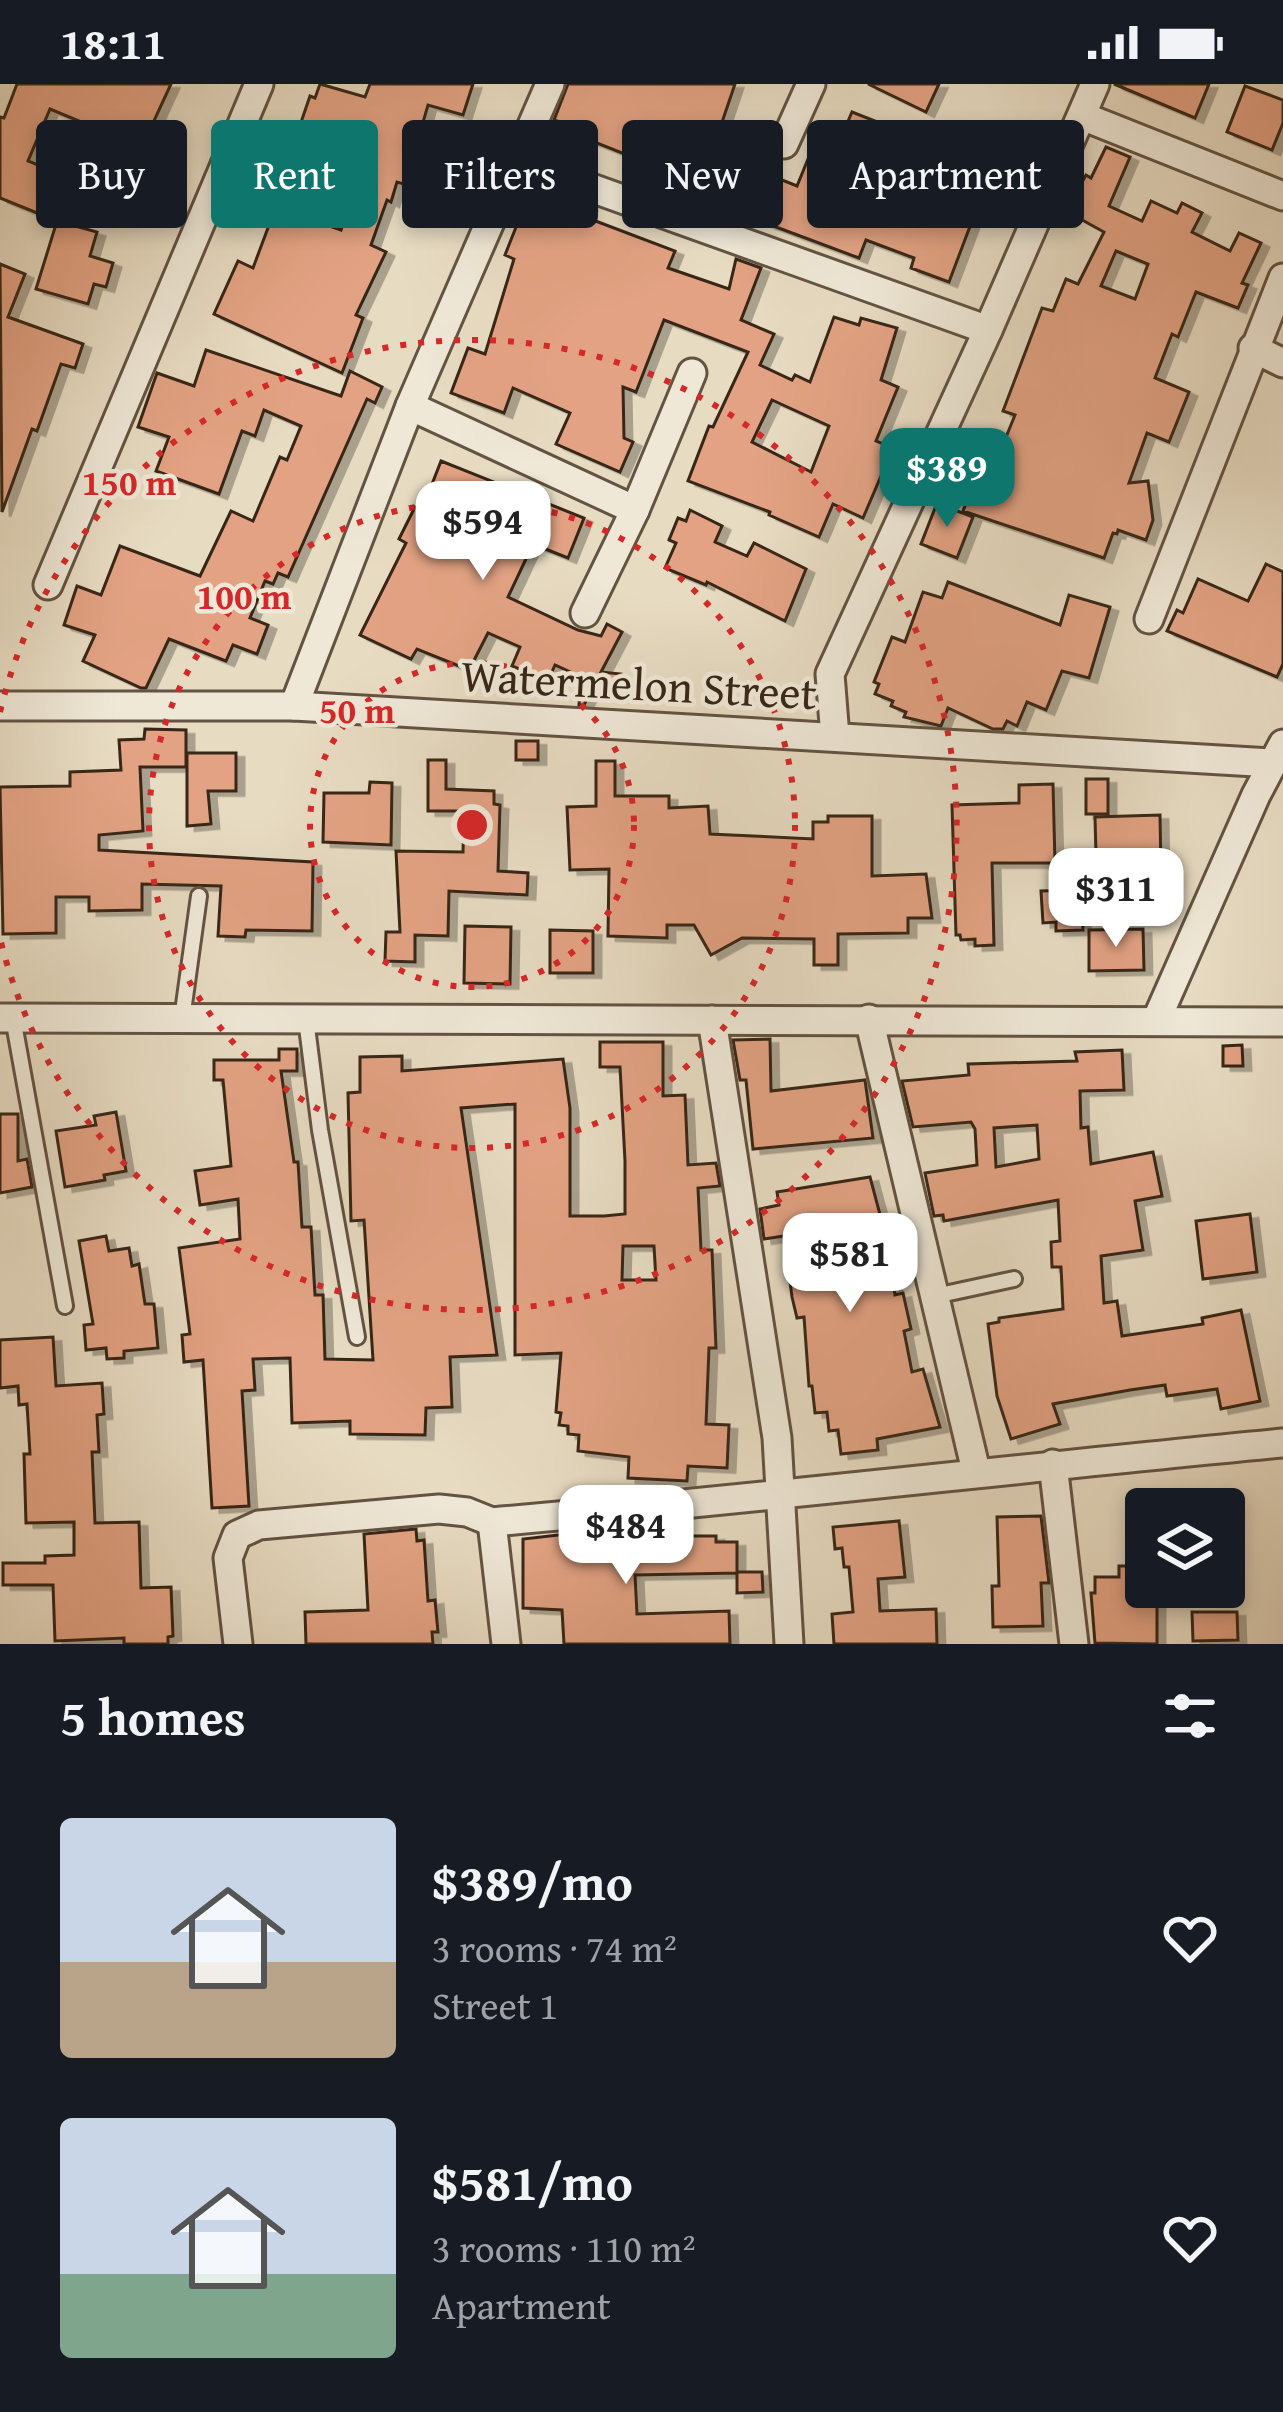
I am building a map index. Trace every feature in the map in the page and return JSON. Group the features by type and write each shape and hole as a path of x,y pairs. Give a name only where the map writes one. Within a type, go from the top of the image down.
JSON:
{"street":[{"path":"47,585 259,84"},
{"path":"534,120 550,84"},
{"path":"784,145 811,84"},
{"path":"835,737 830,674 1096,84"},
{"path":"1082,116 1283,196"},
{"path":"598,190 988,330"},
{"path":"294,706 410,406 487,228"},
{"path":"1149,619 1283,278"},
{"path":"1253,348 1283,363"},
{"path":"585,613 635,510 692,373"},
{"path":"410,406 635,510"},
{"name":"Watermelon Street","path":"0,706 294,706 835,737 1278,754"},
{"path":"1156,1021 1270,795 1278,754"},
{"path":"7,1018 1283,1022"},
{"path":"868,1019 976,1471"},
{"path":"712,1020 777,1438 788,1644"},
{"path":"238,1644 228,1558 237,1535 246,1529 439,1509 467,1512 493,1522 781,1497 976,1471 1283,1443"},
{"path":"1054,1464 1074,1644"},
{"path":"493,1522 506,1644"}],"lane":[{"path":"182,1019 199,896"},
{"path":"7,1018 65,1306"},
{"path":"306,1019 320,1130 357,1337"},
{"path":"934,1296 1014,1279"}],"building":[{"path":"17,84 171,84 154,120 77,120 50,109 45,120 36,120 36,142 28,161 36,164 36,213 0,198 0,117 4,118"},
{"path":"320,84 365,97 370,84 473,84 463,115 428,105 424,120 402,120 402,183 397,182 378,225 378,120 302,120 310,96 315,98"},
{"path":"568,84 735,84 723,120 622,120 622,153 598,143 598,120 554,120"},
{"path":"868,84 939,84 926,112"},
{"path":"1114,84 1209,84 1195,118"},
{"path":"1245,86 1283,100 1283,123 1272,150 1227,132"},
{"path":"852,112 872,120 849,120"},
{"path":"1106,147 1130,157 1109,206 1142,221 1151,201 1177,213 1182,203 1202,213 1192,232 1230,251 1239,233 1261,243 1242,283 1248,285 1238,308 1196,292 1178,337 1172,334 1155,378 1189,392 1169,442 1147,433 1129,483 1148,481 1153,520 1146,540 1118,530 1113,533 1104,558 963,511 990,442 1002,447 1015,415 1003,411 1042,308 1053,311 1066,279 1078,284 1104,232 1084,221 1086,175 1091,178","holes":["1116,251 1148,264 1135,299 1101,286"]},
{"path":"807,161 807,228 969,228 949,282 911,268 914,258 866,240 859,258 779,228 783,228 783,180 797,186"},
{"path":"598,222 675,251 668,268 729,289 736,259 761,268 741,320 774,334 760,365 792,380 795,375 810,382 834,317 859,325 861,318 897,328 881,380 898,387 876,441 893,448 863,518 833,504 819,537 770,512 688,481 709,426 713,427 748,352 664,320 636,392 623,387 624,438 633,442 620,472 556,444 570,413 513,388 504,413 451,393 468,348 485,354 514,259 505,255 516,228 598,228","holes":["772,400 829,426 811,472 752,442"]},
{"path":"55,228 97,232 90,256 113,263 106,287 94,284 88,304 36,289"},
{"path":"268,228 377,228 371,245 386,252 356,315 363,318 342,373 214,314 238,261 253,268"},
{"path":"0,264 25,274 8,317 83,344 75,368 61,364 2,512"},
{"path":"206,350 341,396 350,371 382,387 375,403 367,399 288,577 278,573 273,584 265,581 250,618 268,625 257,654 233,645 226,661 169,639 146,688 141,688 83,661 95,635 64,625 77,586 101,595 120,546 200,576 231,511 253,521 280,457 287,460 301,426 264,410 255,436 242,431 219,494 156,471 169,437 138,427 157,373 194,386"},
{"path":"441,461 584,518 568,558 533,544 508,597 578,630 601,636 607,624 622,632 601,672 621,674 620,690 592,688 584,705 579,705 581,677 555,665 548,681 512,666 520,647 488,633 469,670 417,649 411,659 360,635 406,543 399,539 415,507 422,510"},
{"path":"937,503 973,517 957,558 921,544"},
{"path":"690,510 722,526 715,542 747,556 754,543 806,569 785,621 707,582 665,568 676,543 669,540 678,518 686,521"},
{"path":"1266,564 1283,572 1283,664 1277,677 1167,631 1177,610 1183,613 1198,579 1248,601"},
{"path":"948,582 1060,625 1069,595 1110,607 1089,678 1062,671 1046,710 1027,702 1017,726 1007,721 1003,729 948,708 941,726 904,717 906,712 891,706 893,701 875,694 879,684 874,682 892,637 905,642 923,592 942,598"},
{"path":"145,729 186,730 186,767 140,767 143,831 99,835 99,850 313,862 312,931 246,930 245,937 218,936 221,886 142,884 142,910 89,911 89,897 56,897 56,933 3,934 0,787 70,786 70,772 121,770 119,740 144,739"},
{"path":"516,741 538,741 538,760 516,760"},
{"path":"187,753 236,753 236,791 208,791 211,824 187,826"},
{"path":"428,760 446,760 446,789 494,791 494,804 500,805 498,871 528,873 527,895 449,891 448,936 415,935 415,962 385,961 386,932 400,932 396,851 463,852 464,811 428,811"},
{"path":"596,761 615,761 615,796 669,796 669,808 708,806 710,834 813,839 813,822 828,822 828,816 872,816 872,876 926,874 932,918 908,918 908,933 838,934 838,965 814,965 814,939 742,938 711,955 694,925 667,925 667,938 608,936 609,869 570,870 567,807 596,806"},
{"path":"1086,779 1108,779 1108,814 1086,814"},
{"path":"370,782 392,783 391,845 323,842 324,793 369,793"},
{"path":"1053,784 1055,863 992,863 994,945 975,946 975,939 961,940 956,935 952,805 1019,803 1019,785"},
{"path":"1160,815 1161,873 1149,874 1149,892 1097,893 1095,817"},
{"path":"1081,890 1083,930 1056,931 1056,922 1043,923 1041,891"},
{"path":"465,926 511,927 510,984 464,983"},
{"path":"1143,929 1144,970 1089,971 1089,930"},
{"path":"550,930 593,931 593,973 550,973"},
{"path":"770,1039 771,1091 865,1080 873,1138 753,1149 746,1080 740,1080 733,1040"},
{"path":"600,1042 663,1042 663,1096 685,1095 688,1165 716,1163 720,1186 698,1188 701,1250 712,1250 716,1348 709,1348 706,1424 729,1425 727,1468 688,1466 687,1481 628,1478 629,1457 578,1451 579,1435 568,1434 568,1426 559,1425 561,1413 556,1412 561,1353 515,1355 515,1104 461,1108 497,1355 450,1357 452,1407 426,1408 425,1435 350,1434 350,1421 292,1423 290,1358 253,1359 255,1390 242,1391 249,1506 212,1508 203,1360 184,1362 182,1335 190,1334 179,1248 240,1239 238,1199 200,1205 195,1171 231,1166 223,1080 214,1080 214,1060 279,1060 279,1049 297,1049 297,1071 281,1071 294,1162 298,1162 302,1227 311,1227 315,1295 323,1295 325,1359 373,1360 364,1220 351,1221 348,1093 360,1092 360,1057 402,1056 402,1071 563,1059 570,1108 570,1216 625,1214 620,1067 600,1067","holes":["623,1246 654,1246 656,1280 622,1280"]},
{"path":"1242,1045 1243,1066 1223,1066 1223,1046"},
{"path":"1122,1050 1124,1090 1080,1091 1081,1128 1088,1127 1091,1164 1153,1152 1162,1196 1135,1201 1143,1250 1101,1256 1104,1303 1117,1301 1122,1336 1203,1324 1202,1318 1241,1310 1260,1401 1221,1409 1217,1389 1167,1396 1165,1385 1130,1390 1053,1404 1060,1424 1011,1439 997,1396 988,1324 999,1318 1063,1309 1061,1267 1052,1267 1051,1242 1060,1241 1058,1200 944,1221 943,1215 934,1216 925,1173 977,1165 975,1129 971,1122 913,1127 902,1081 969,1075 968,1064 1077,1061 1075,1052","holes":["1037,1125 1039,1159 996,1167 994,1128"]},
{"path":"116,1112 126,1171 65,1187 56,1131 96,1125 94,1116"},
{"path":"0,1114 18,1114 18,1161 27,1159 32,1187 0,1193"},
{"path":"870,1177 889,1248 869,1252 877,1286 893,1283 895,1295 903,1293 911,1329 904,1331 912,1372 923,1369 940,1427 877,1439 878,1450 841,1454 838,1430 829,1431 827,1412 815,1413 804,1317 797,1318 784,1236 764,1239 760,1209 779,1205 777,1192"},
{"path":"1250,1214 1257,1272 1203,1279 1196,1221"},
{"path":"106,1236 109,1251 129,1248 132,1266 139,1264 145,1304 154,1304 158,1348 124,1351 124,1358 107,1359 106,1348 86,1350 84,1325 93,1324 79,1241"},
{"path":"53,1337 56,1386 102,1383 104,1414 97,1415 99,1452 92,1452 95,1523 139,1522 141,1588 171,1587 173,1636 168,1637 168,1644 124,1644 124,1638 55,1641 53,1585 3,1585 3,1563 45,1563 45,1556 74,1555 74,1522 26,1523 27,1404 19,1405 18,1386 0,1388 0,1340"},
{"path":"1041,1516 1049,1583 1041,1583 1043,1626 993,1627 992,1586 999,1586 997,1517"},
{"path":"899,1521 905,1577 878,1579 880,1611 936,1609 937,1644 834,1644 832,1614 853,1612 849,1567 844,1567 842,1548 835,1549 833,1527"},
{"path":"416,1529 417,1541 424,1540 428,1601 435,1600 438,1632 432,1632 433,1644 306,1644 305,1612 368,1610 364,1534"},
{"path":"585,1532 585,1543 667,1540 667,1533 684,1532 685,1536 716,1536 716,1542 737,1542 737,1572 762,1572 763,1592 737,1593 737,1573 635,1575 637,1614 729,1611 730,1644 564,1644 562,1610 523,1608 523,1539"},
{"path":"1119,1566 1125,1566 1125,1608 1157,1608 1157,1644 1095,1643 1091,1593 1095,1593 1095,1577 1119,1577"},
{"path":"1192,1612 1237,1612 1238,1640 1193,1641"}]}
